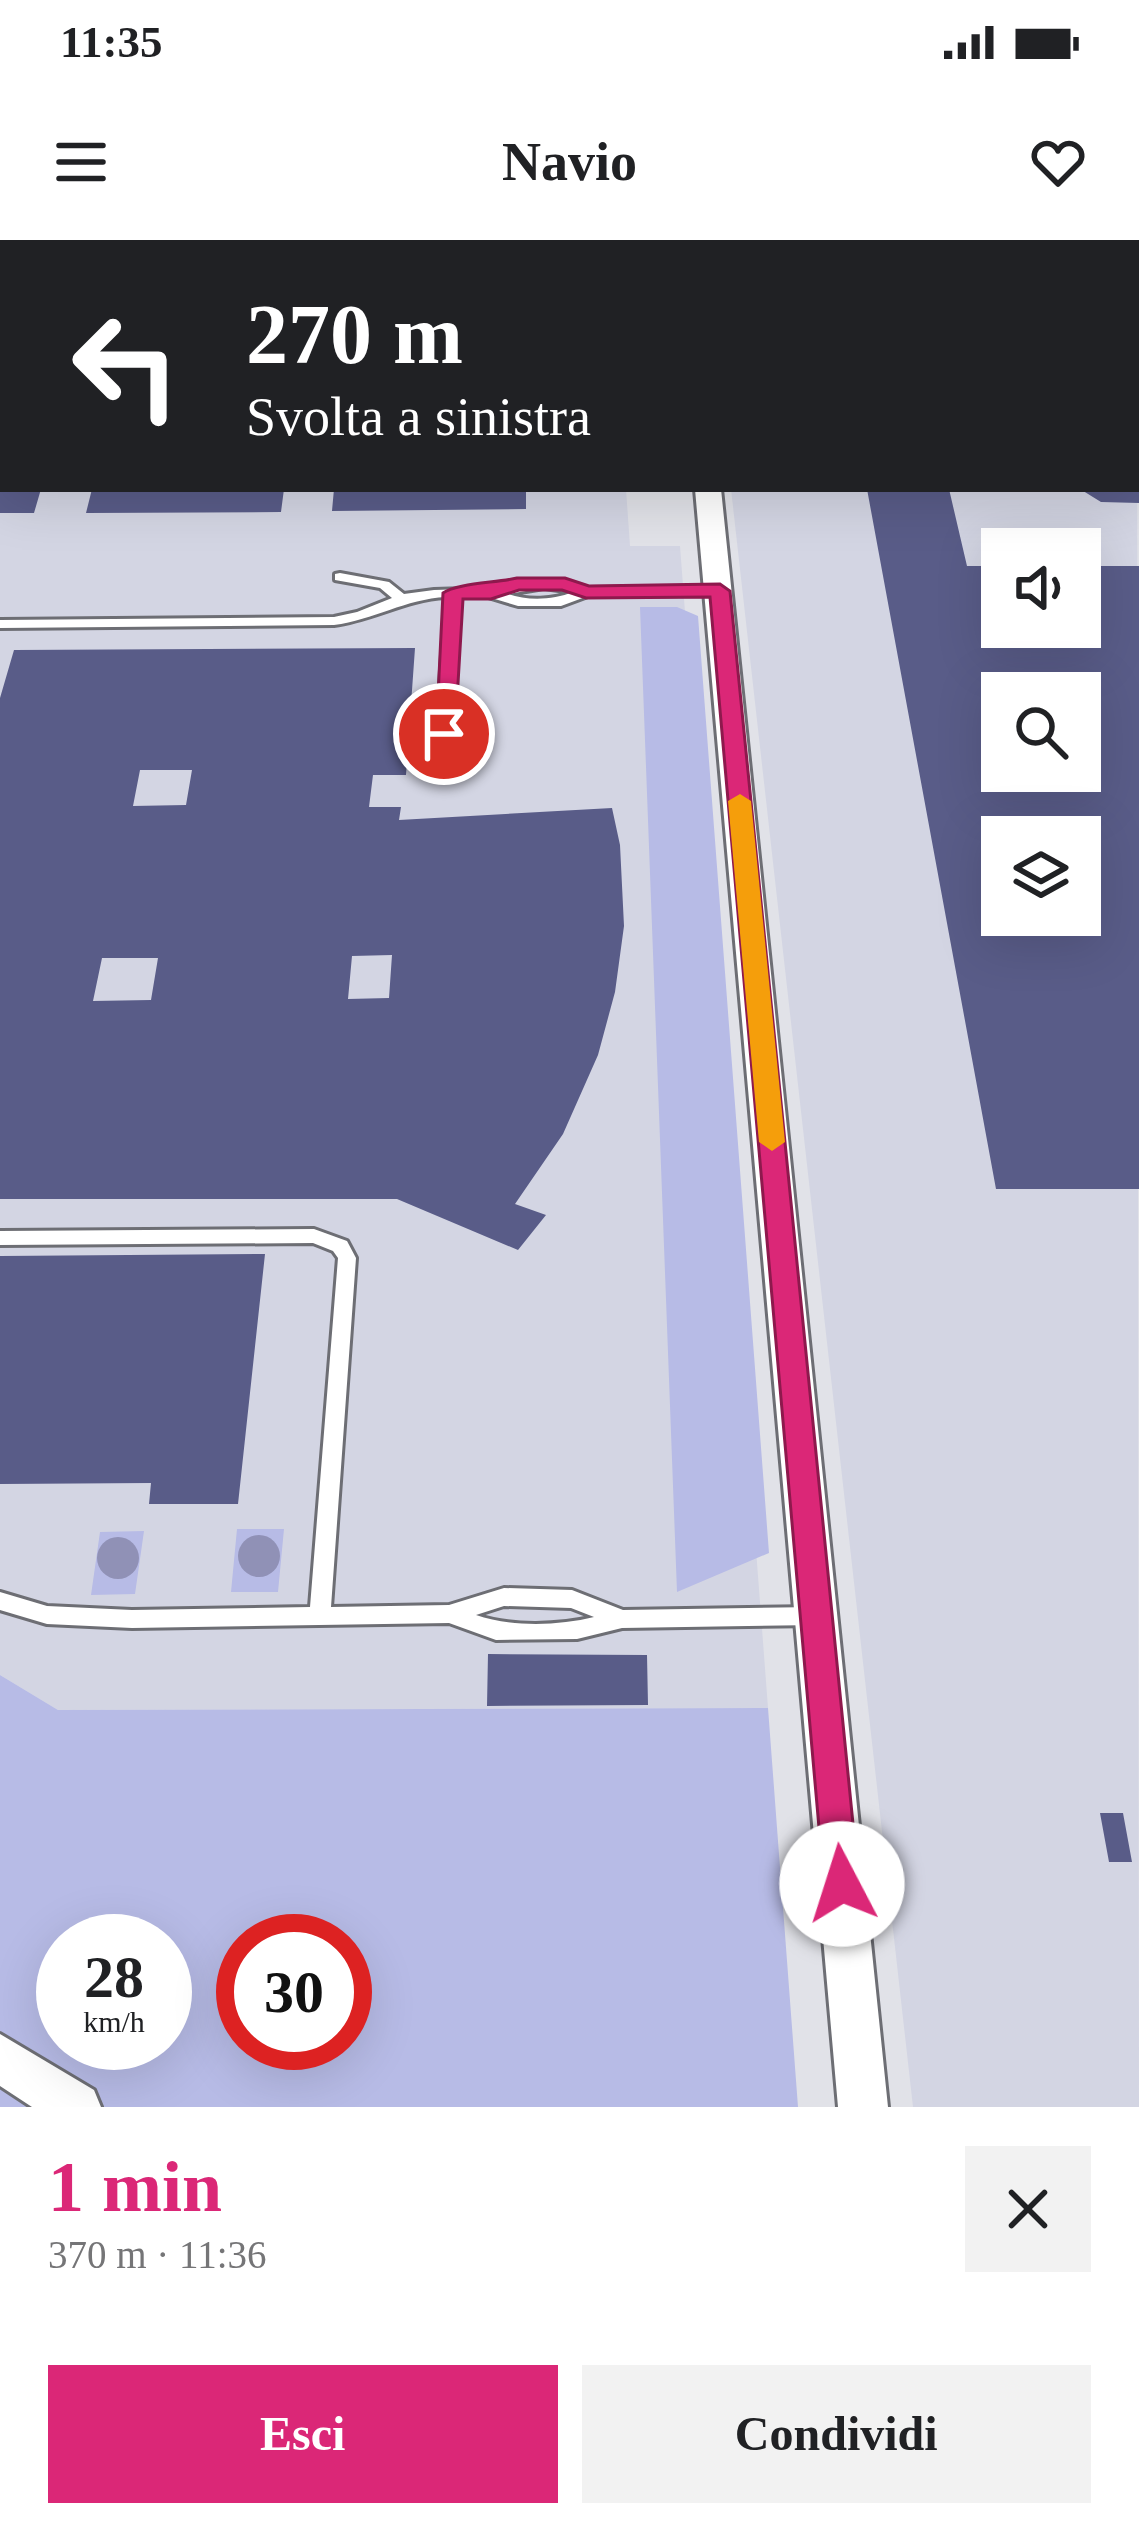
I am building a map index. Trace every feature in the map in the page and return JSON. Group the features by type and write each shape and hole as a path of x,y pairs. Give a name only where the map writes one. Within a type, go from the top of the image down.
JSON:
{"street":[{"path":"708,492 863,2107"},
{"path":"0,2058 76,2107"}],"lane":[{"path":"340,577 384,585 402,598"},
{"path":"0,624 358,619 402,598 453,593 491,592 518,602 561,602 586,592 720,591"},
{"path":"441,771 453,593"},
{"path":"0,1238 314,1236 340,1246 347,1258 320,1616"},
{"path":"0,1601 68,1616 320,1616 449,1614 504,1598 572,1599 622,1619"},
{"path":"449,1614 496,1631 577,1630 622,1619 817,1616"}],"shaded area":[{"path":"0,492 626,492 630,546 680,546 768,1708 58,1710 0,1675"},
{"path":"731,492 1137,492 1139,2107 913,2107"},
{"path":"640,607 677,607 698,616 769,1553 677,1592"},
{"path":"237,1529 284,1529 278,1592 231,1592"},
{"path":"144,1531 135,1594 91,1595 100,1532"},
{"path":"0,1675 58,1710 768,1708 798,2107 0,2107"}],"building":[{"path":"0,492 40,492 34,513 0,513"},
{"path":"91,492 284,492 281,512 86,513"},
{"path":"334,492 526,492 526,509 332,511"},
{"path":"868,492 950,492 967,566 981,566 981,648 1101,648 1101,566 1139,566 1139,1189 996,1189"},
{"path":"1085,492 1139,492 1139,503 1101,502"},
{"path":"415,648 406,775 373,775 369,807 401,807 399,820 612,808 620,845 624,926 615,992 598,1055 563,1134 515,1204 546,1215 518,1250 397,1199 0,1199 0,698 14,650","holes":["140,770 192,770 186,805 133,806","392,955 389,998 348,999 352,956","102,958 158,958 151,1000 93,1001"]},
{"path":"265,1254 238,1504 149,1504 151,1483 0,1484 0,1256"},
{"path":"488,1654 647,1655 648,1705 487,1706"},
{"path":"1100,1813 1123,1813 1132,1862 1109,1862"}],"slow traffic":[{"path":"740,801 772,1142"}],"route":[{"path":"444,734 453,593 491,592 517,584 565,584 586,592 720,591 842,1884"}]}
